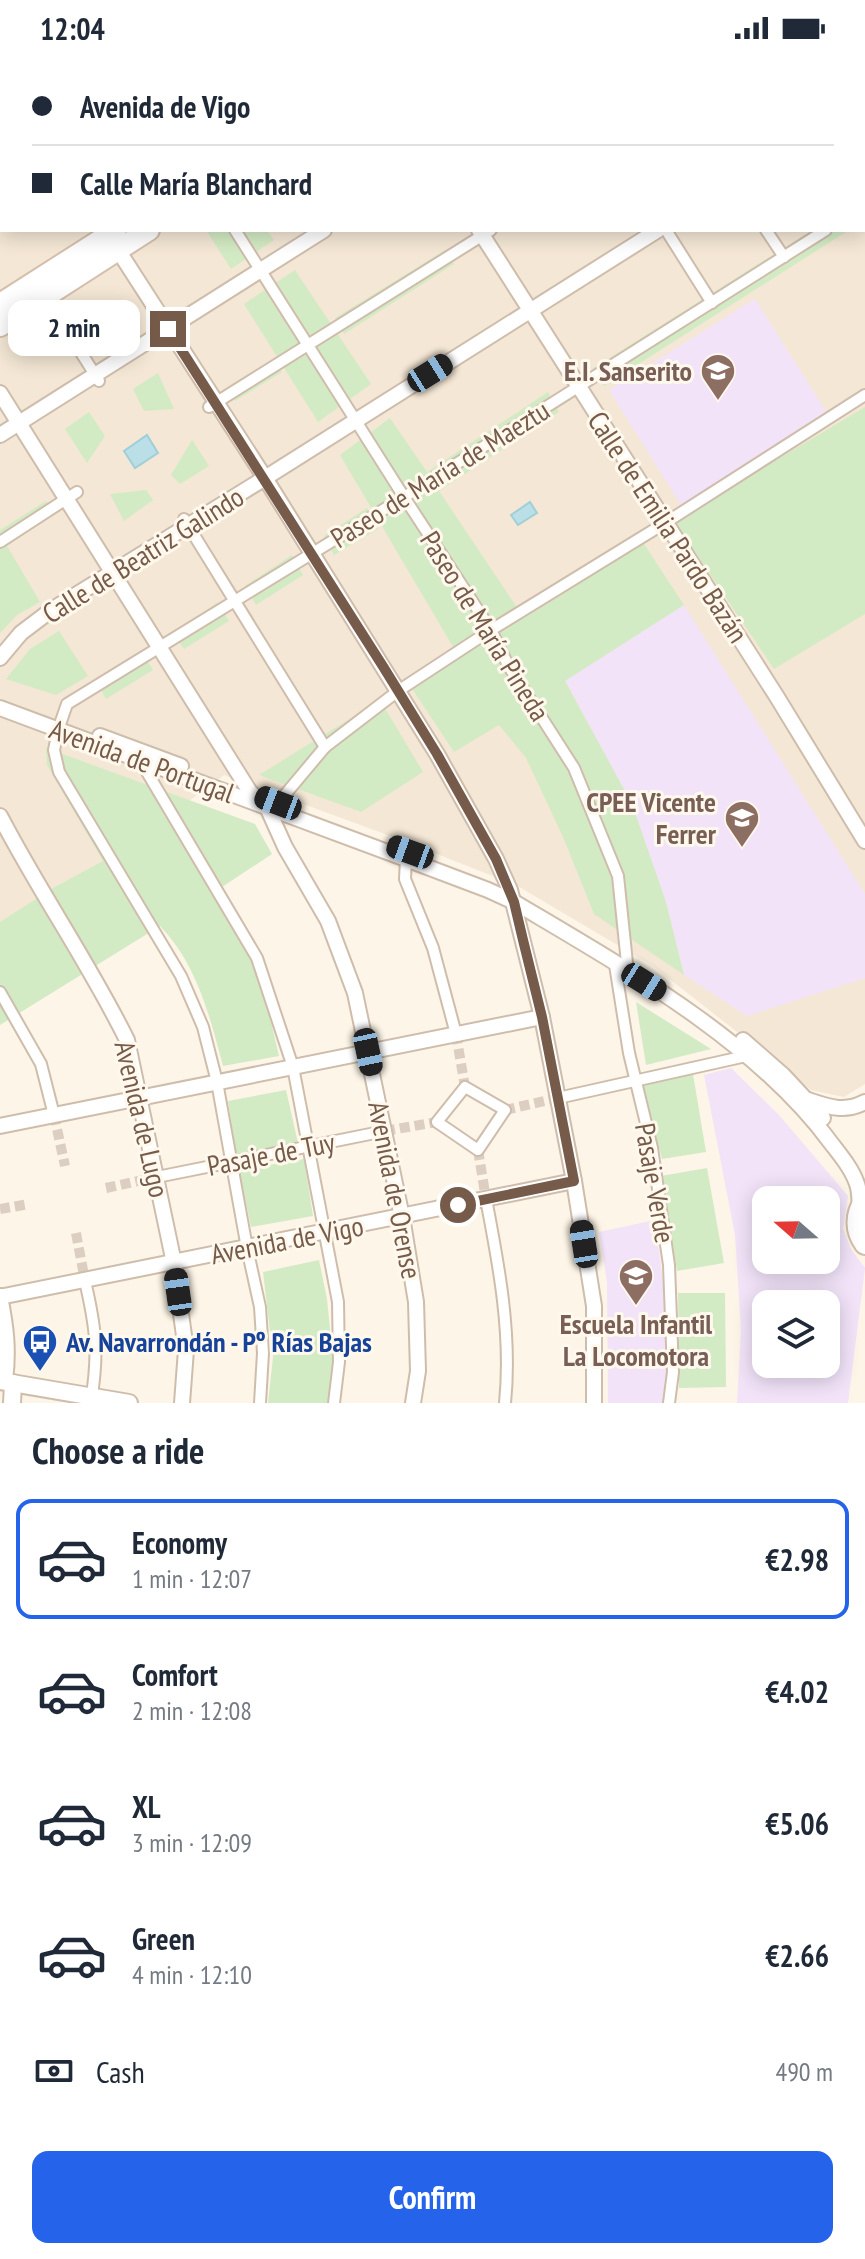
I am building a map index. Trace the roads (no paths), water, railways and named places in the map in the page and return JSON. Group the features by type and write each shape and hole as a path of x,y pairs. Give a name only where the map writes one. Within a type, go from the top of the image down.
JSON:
{"main road":[{"path":"0,326 41,289 117,240 143,232"},
{"path":"0,304 41,289"},
{"path":"862,1204 858,1234 865,1244"}],"street":[{"name":"Paseo de María Pineda","path":"236,232 491,630 508,665 574,768 618,876 621,964"},
{"path":"0,435 97,378 321,232"},
{"path":"212,405 484,232"},
{"name":"Calle de Emilia Pardo Bazán","path":"484,232 530,310 861,828 865,841"},
{"name":"Calle de Beatriz Galindo","path":"0,658 21,633 50,611 113,574 187,522 265,478 655,232"},
{"path":"667,232 712,303"},
{"path":"767,232 784,257"},
{"name":"Paseo de María de Maeztu","path":"60,726 67,704 404,497 823,232"},
{"path":"117,240 212,405 265,478 437,754 496,859 512,896 542,1017 574,1181 594,1306 594,1403"},
{"path":"41,289 97,378"},
{"path":"0,393 18,424 71,496 113,574 250,792 272,805 325,747 398,691 865,395"},
{"path":"0,542 71,496"},
{"path":"187,522 325,747"},
{"name":"Avenida de Portugal","path":"0,698 141,762 490,881 621,964 746,1056 793,1097 823,1132 850,1170 862,1204"},
{"name":"Avenida de Portugal","path":"0,708 250,792"},
{"path":"60,726 54,750 59,772 181,976 203,1027 217,1082 260,1307 263,1353 260,1403"},
{"path":"141,762 257,958 293,1067 340,1322 334,1403"},
{"name":"Avenida de Portugal","path":"272,805 406,859 512,896"},
{"name":"Avenida de Orense","path":"272,805 285,847 328,921 355,993 402,1217 416,1302 418,1371 413,1403"},
{"name":"Avenida de Lugo","path":"0,816 127,1040 174,1263 186,1350 182,1403"},
{"path":"406,859 405,879 433,948 456,1034"},
{"name":"Avenida de Portugal","path":"621,964 688,1000 783,1075 808,1100 865,1176"},
{"name":"Pasaje Verde","path":"621,964 629,1053 652,1148 669,1265 673,1372 669,1403"},
{"path":"0,992 41,1064 54,1115"},
{"path":"0,1126 542,1017"},
{"path":"558,1098 746,1056"},
{"path":"465,1087 505,1110 478,1150 437,1122 465,1087"},
{"path":"808,1100 841,1109 865,1102"},
{"name":"Pasaje de Tuy","path":"157,1177 385,1131"},
{"name":"Avenida de Vigo","path":"0,1296 574,1181"},
{"path":"486,1199 502,1281 508,1383 505,1403"},
{"path":"85,1281 94,1317 96,1348 91,1399"},
{"path":"0,1296 7,1331 6,1382 12,1403"},
{"path":"6,1382 91,1399 129,1403"}],"water":[{"path":"147,435 158,453 135,468 124,451"},
{"path":"530,502 537,513 518,525 511,515"}],"tunnel":[{"path":"456,1034 465,1087"},
{"path":"505,1110 558,1098"},
{"path":"54,1115 65,1166"},
{"path":"385,1131 437,1122"},
{"path":"478,1150 486,1199"},
{"path":"106,1188 157,1177"},
{"path":"0,1209 29,1204"},
{"path":"76,1233 85,1281"}],"place":[{"name":"E.I. Sanserito","path":"718,402"},
{"name":"CPEE Vicente Ferrer","path":"742,849"},
{"name":"Escuela Infantil La Locomotora","path":"636,1307"},
{"name":"Av. Navarrondán - Pº Rías Bajas","path":"40,1373"}]}
